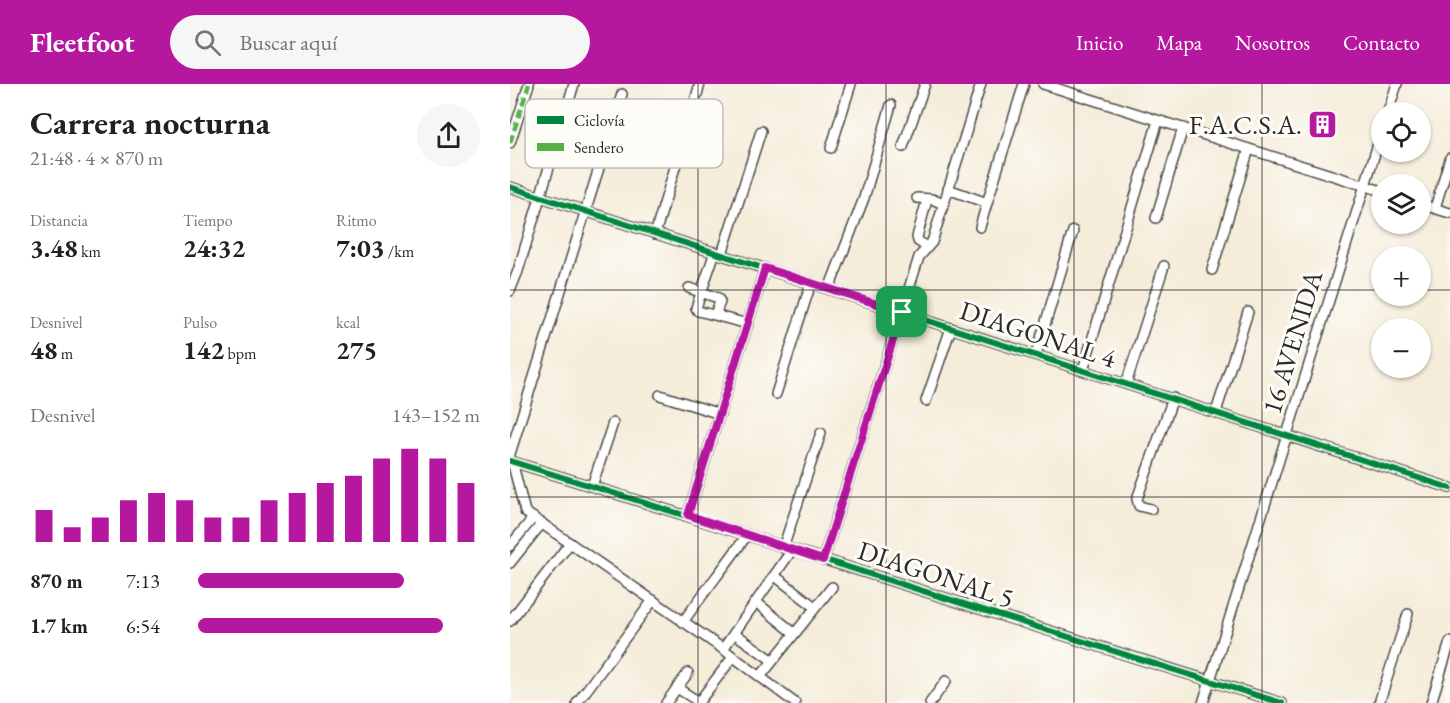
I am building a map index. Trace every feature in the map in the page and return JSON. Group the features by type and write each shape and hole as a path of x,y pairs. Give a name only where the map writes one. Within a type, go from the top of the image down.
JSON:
{"street":[{"path":"510,143 529,84"},
{"path":"569,99 574,84"},
{"path":"696,99 700,84"},
{"path":"831,148 851,84"},
{"path":"903,147 925,84"},
{"path":"823,560 918,257 932,242 981,84"},
{"path":"980,227 1024,84"},
{"path":"1043,84 1070,88 1158,120 1371,188"},
{"path":"1391,102 1397,84"},
{"path":"620,99 622,93"},
{"path":"829,289 864,198 891,105"},
{"path":"1083,370 1158,120"},
{"path":"1156,218 1183,128"},
{"path":"748,324 696,309 701,292 719,253 761,131"},
{"path":"1212,270 1249,149"},
{"path":"1434,208 1450,158"},
{"name":"16 AVENIDA","path":"1203,703 1372,162"},
{"path":"510,291 549,168"},
{"path":"600,168 551,319 511,458 522,509 723,649 795,703"},
{"path":"655,234 675,168"},
{"name":"DIAGONAL 4","path":"510,187 1450,488"},
{"path":"948,189 987,203"},
{"path":"927,247 918,242 917,237 922,199 932,199 944,204"},
{"path":"1431,207 1450,213"},
{"path":"1036,355 1073,231"},
{"path":"1126,384 1164,266"},
{"path":"688,515 765,268"},
{"path":"776,394 812,283"},
{"path":"689,288 718,298 720,302 718,316"},
{"path":"1216,412 1248,312"},
{"path":"926,401 951,328"},
{"path":"660,395 720,414"},
{"path":"1151,509 1139,506 1137,499 1173,398"},
{"path":"592,486 613,423"},
{"path":"723,649 775,576 787,549 821,433"},
{"name":"DIAGONAL 5","path":"511,458 787,549 1282,703"},
{"path":"510,546 538,521"},
{"path":"510,563 538,521"},
{"path":"683,622 747,535"},
{"path":"510,621 570,543"},
{"path":"775,576 815,607"},
{"path":"760,677 832,587"},
{"path":"577,703 653,600"},
{"path":"756,603 794,633"},
{"path":"1379,703 1408,614"},
{"path":"734,633 772,660"},
{"path":"1431,703 1450,642"},
{"path":"677,688 699,702 733,657"},
{"path":"666,703 688,673"},
{"path":"930,703 946,681"}],"marked path":[{"path":"510,143 529,84"}],"cycle path":[{"path":"510,187 1450,488"},
{"path":"510,461 1282,703"}],"place":[{"name":"F.A.C.S.A.","path":"1323,124"}],"route":[{"path":"765,268 902,312 823,560 688,515 765,268"}]}
